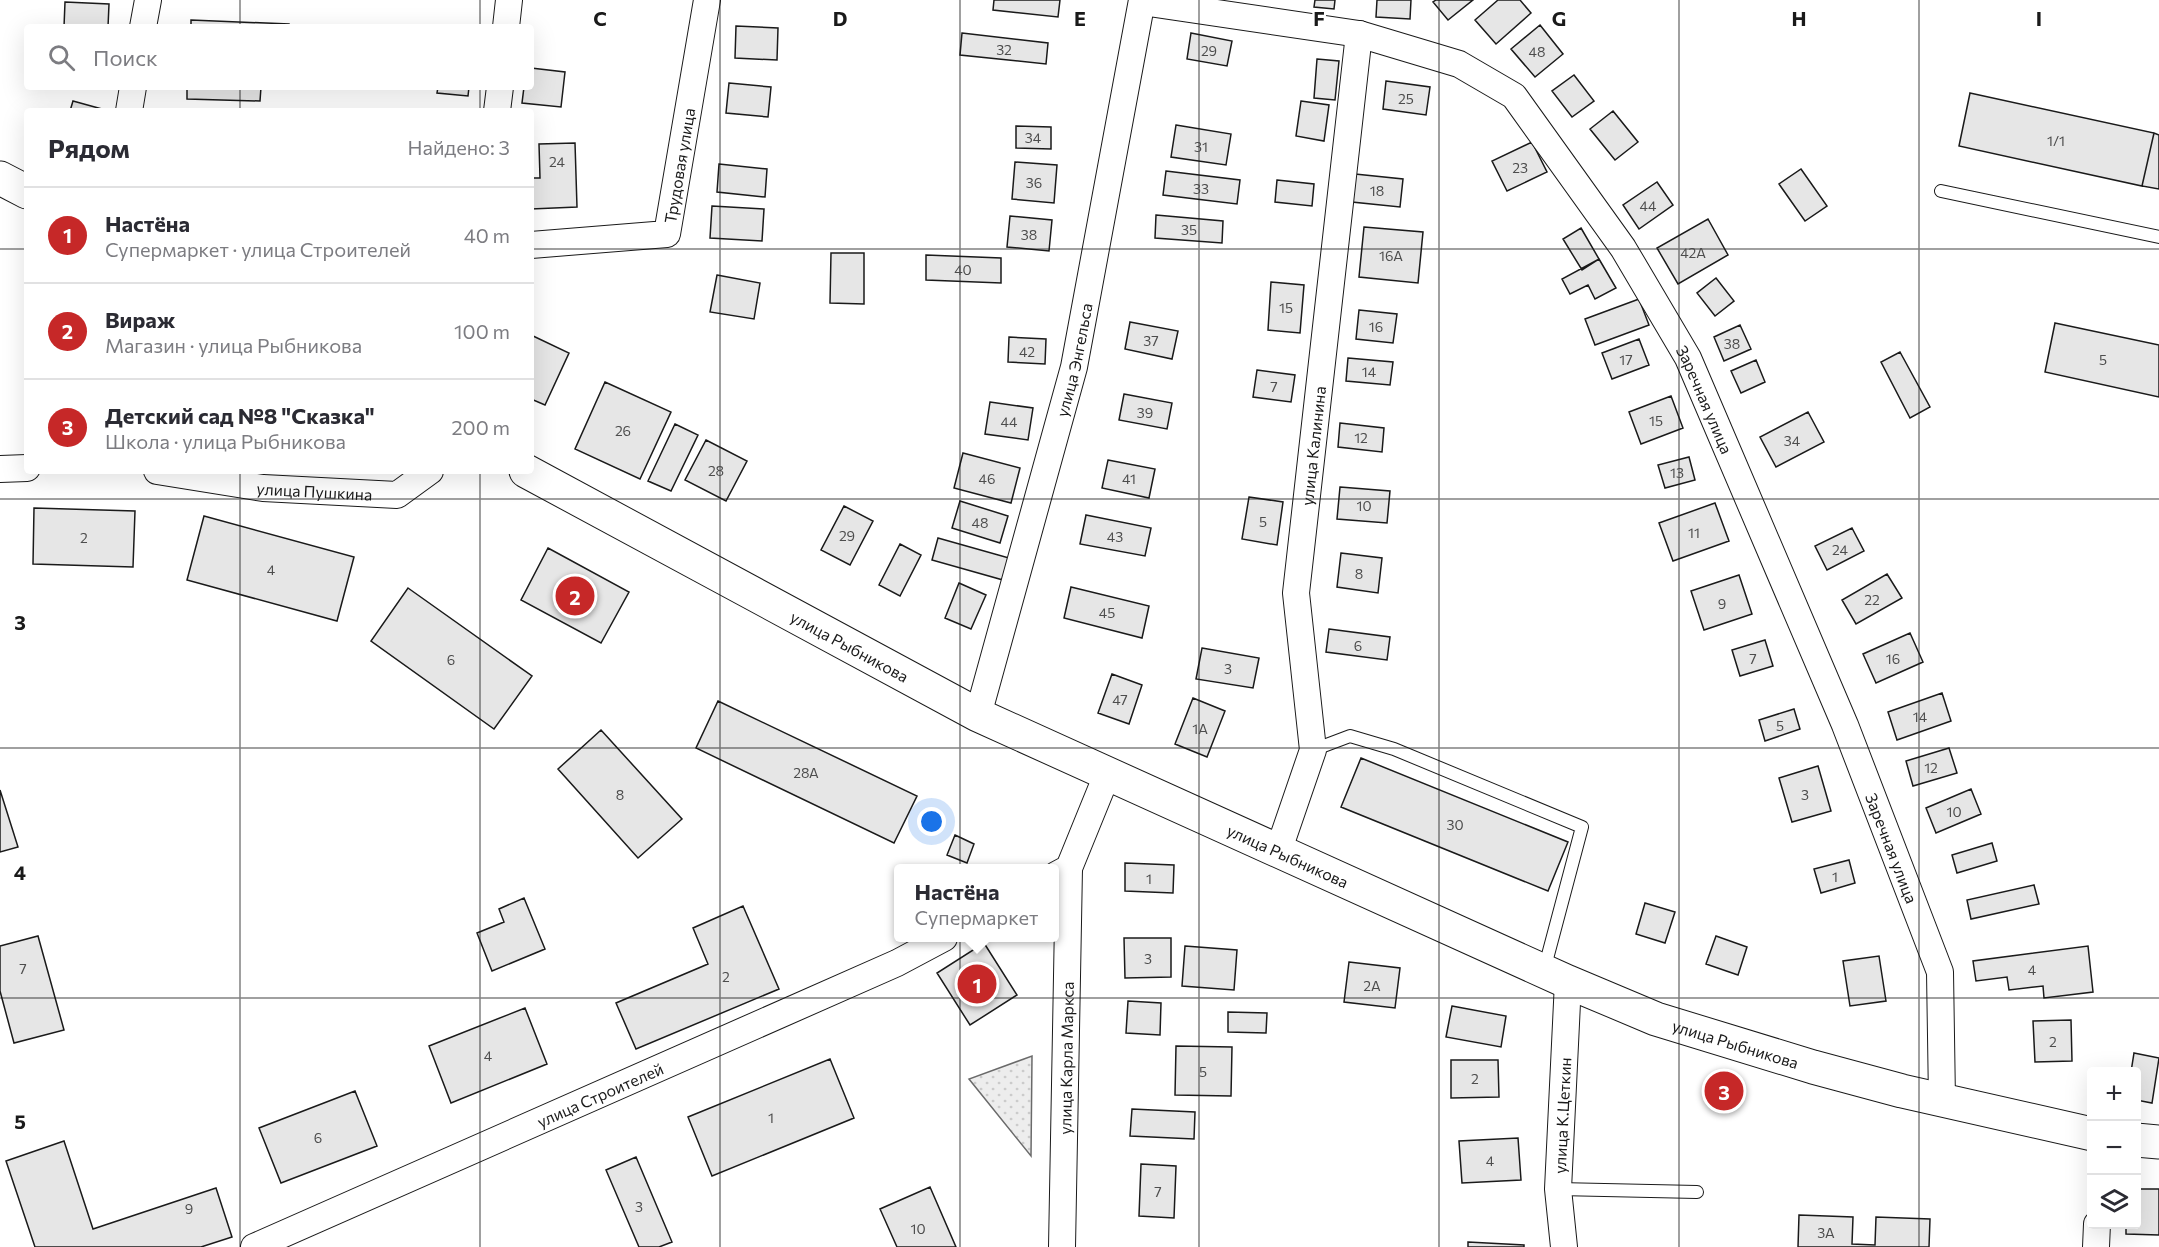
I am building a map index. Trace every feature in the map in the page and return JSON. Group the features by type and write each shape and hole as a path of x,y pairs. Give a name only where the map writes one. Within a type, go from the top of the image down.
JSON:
{"street":[{"path":"144,24 148,0"},
{"path":"506,24 509,0"},
{"name":"Трудовая улица","path":"534,244 667,234 707,0"},
{"name":"Заречная улица","path":"1142,1 1359,34 1459,64 1514,96 1623,249 1688,358 1845,725 1940,972 1942,1100"},
{"name":"улица Энгельса","path":"978,715 1074,367 1142,1"},
{"name":"улица Калинина","path":"1278,852 1313,750 1296,593 1359,34"},
{"path":"130,108 132,90"},
{"path":"497,108 500,90"},
{"path":"0,178 24,190"},
{"path":"0,469 24,468"},
{"name":"улица Пушкина","path":"176,474 262,488 397,495 426,474"},
{"name":"улица Рыбникова","path":"532,474 978,715 1556,977 1656,1019 1813,1067 1942,1100 2087,1133"},
{"path":"1062,872 1109,775"},
{"name":"улица Карла Маркса","path":"1062,872 1062,1247"},
{"name":"улица Строителей","path":"254,1247 897,963 936,942"},
{"name":"улица К.Цеткин","path":"1556,977 1558,1189 1564,1247"},
{"path":"2141,1140 2159,1142"},
{"path":"2096,1247 2097,1229"}],"lane":[{"path":"1941,191 2159,237"},
{"path":"1313,750 1350,736 1394,749 1582,827 1556,977"},
{"path":"1558,1189 1697,1192"}],"shaded area":[{"path":"1032,1056 1031,1156 969,1079"}],"building":[{"path":"994,0 1060,0 1058,17 993,10"},
{"path":"1315,0 1335,0 1334,9 1314,7"},
{"path":"1377,0 1411,0 1410,19 1376,17"},
{"path":"1436,0 1473,0 1448,20 1433,2"},
{"path":"1498,0 1520,0 1531,13 1496,44 1475,20"},
{"path":"65,2 109,4 108,24 64,24"},
{"path":"191,20 289,24 191,24"},
{"path":"1540,25 1563,54 1535,77 1511,49"},
{"path":"736,26 778,28 777,60 735,58"},
{"path":"962,33 1048,43 1046,64 960,55"},
{"path":"1191,33 1232,41 1227,66 1187,59"},
{"path":"1317,59 1339,61 1335,100 1314,98"},
{"path":"534,68 565,72 561,107 522,103 524,90 534,90"},
{"path":"1574,75 1594,101 1572,117 1552,91"},
{"path":"1386,81 1430,87 1426,115 1383,109"},
{"path":"729,83 771,87 768,117 726,113"},
{"path":"187,90 261,90 260,101 187,99"},
{"path":"438,90 469,90 468,96 437,93"},
{"path":"1970,93 2154,133 2142,186 1959,146"},
{"path":"73,101 98,108 71,108"},
{"path":"1301,101 1329,105 1324,141 1296,136"},
{"path":"1613,111 1638,142 1615,160 1590,129"},
{"path":"1176,125 1231,134 1226,165 1171,157"},
{"path":"1016,126 1051,127 1051,149 1016,148"},
{"path":"2154,133 2159,135 2159,189 2142,186"},
{"path":"1532,142 1547,172 1507,191 1492,161"},
{"path":"575,143 577,207 534,209 534,178 540,178 539,144"},
{"path":"1015,162 1057,165 1054,203 1012,199"},
{"path":"719,164 767,169 765,197 717,192"},
{"path":"1801,169 1827,206 1805,221 1779,184"},
{"path":"1166,171 1240,180 1237,204 1163,195"},
{"path":"1355,174 1403,179 1400,207 1352,202"},
{"path":"1277,180 1314,184 1312,206 1275,202"},
{"path":"1657,182 1673,205 1639,229 1623,205"},
{"path":"712,206 764,209 762,241 710,238"},
{"path":"1156,215 1223,221 1222,243 1155,238"},
{"path":"1010,216 1052,220 1049,251 1007,247"},
{"path":"1708,219 1728,255 1678,284 1657,248"},
{"path":"1364,227 1423,232 1418,283 1359,277"},
{"path":"1581,228 1599,259 1582,270 1563,239"},
{"path":"831,253 864,253 864,304 830,303"},
{"path":"926,255 1001,258 1001,283 926,280"},
{"path":"1599,259 1616,288 1595,299 1588,285 1570,294 1562,279"},
{"path":"717,275 760,283 754,319 710,312"},
{"path":"1716,278 1734,301 1715,316 1697,293"},
{"path":"1271,282 1304,285 1300,333 1268,330"},
{"path":"1639,299 1649,325 1595,345 1585,319"},
{"path":"1359,310 1397,314 1393,343 1356,339"},
{"path":"1130,322 1178,331 1172,359 1125,349"},
{"path":"2055,323 2159,345 2159,397 2045,372"},
{"path":"1740,325 1751,349 1724,361 1714,337"},
{"path":"534,336 569,353 545,405 534,400"},
{"path":"1009,337 1046,339 1045,364 1008,362"},
{"path":"1639,339 1649,365 1612,379 1602,353"},
{"path":"1900,352 1930,407 1910,418 1881,362"},
{"path":"1348,358 1393,362 1390,385 1346,381"},
{"path":"1756,360 1765,382 1741,393 1731,371"},
{"path":"1257,370 1295,375 1291,402 1253,397"},
{"path":"605,382 671,412 640,479 575,449"},
{"path":"1124,394 1172,403 1167,429 1119,420"},
{"path":"1671,396 1683,428 1641,444 1629,412"},
{"path":"990,402 1033,408 1028,440 985,434"},
{"path":"1808,412 1824,442 1776,467 1760,437"},
{"path":"1340,423 1384,428 1382,452 1338,447"},
{"path":"675,424 698,435 671,491 648,481"},
{"path":"706,440 747,461 726,501 685,480"},
{"path":"963,453 1020,468 1011,503 954,488"},
{"path":"1689,457 1695,480 1665,488 1658,465"},
{"path":"1108,460 1155,469 1149,498 1102,488"},
{"path":"1340,487 1390,491 1387,523 1337,519"},
{"path":"1249,497 1283,502 1277,545 1242,539"},
{"path":"960,501 1008,516 1000,543 952,528"},
{"path":"1715,503 1729,541 1673,561 1659,523"},
{"path":"844,506 873,521 850,565 821,550"},
{"path":"34,508 135,511 133,567 33,564"},
{"path":"1086,515 1151,528 1145,556 1080,544"},
{"path":"204,516 354,557 337,621 187,580"},
{"path":"1852,528 1864,551 1827,570 1815,546"},
{"path":"938,538 1009,558 1003,580 932,560"},
{"path":"900,544 921,555 900,596 879,585"},
{"path":"548,548 629,592 601,643 521,600"},
{"path":"1341,553 1382,558 1378,593 1337,587"},
{"path":"1887,574 1902,598 1856,624 1842,600"},
{"path":"1739,575 1752,614 1704,630 1691,591"},
{"path":"959,583 986,595 971,629 945,618"},
{"path":"1071,587 1149,606 1142,638 1064,618"},
{"path":"408,588 532,676 494,729 371,641"},
{"path":"1329,629 1390,637 1387,660 1326,652"},
{"path":"1910,633 1923,662 1876,683 1863,654"},
{"path":"1765,640 1773,666 1740,676 1732,650"},
{"path":"1202,648 1259,658 1253,688 1196,679"},
{"path":"1112,674 1142,685 1129,724 1098,713"},
{"path":"1942,693 1951,721 1897,740 1888,712"},
{"path":"1193,698 1225,711 1207,757 1175,744"},
{"path":"718,701 917,796 894,843 696,748"},
{"path":"1794,709 1800,729 1765,741 1759,720"},
{"path":"601,730 682,819 638,858 558,769"},
{"path":"1949,748 1957,773 1913,786 1906,761"},
{"path":"1361,758 1568,842 1548,891 1341,807"},
{"path":"1818,766 1831,811 1792,822 1779,778"},
{"path":"1971,789 1981,814 1936,833 1926,808"},
{"path":"0,790 18,847 0,852"},
{"path":"955,835 974,844 967,863 947,855"},
{"path":"1992,843 1997,861 1957,873 1952,855"},
{"path":"1849,860 1855,883 1821,893 1814,869"},
{"path":"1125,863 1174,865 1173,893 1125,891"},
{"path":"2034,885 2039,904 1971,919 1967,900"},
{"path":"524,898 545,949 492,971 477,933 504,922 499,909"},
{"path":"1645,903 1675,912 1665,943 1636,934"},
{"path":"743,906 779,989 636,1049 616,1003 708,964 693,928"},
{"path":"38,936 64,1030 14,1043 0,991 0,946"},
{"path":"1716,936 1747,947 1738,975 1706,964"},
{"path":"1124,938 1171,938 1171,977 1125,978"},
{"path":"984,943 1017,995 970,1025 937,973"},
{"path":"1185,946 1237,950 1234,990 1182,986"},
{"path":"2088,946 2093,992 2044,998 2043,986 2009,990 2007,977 1976,981 1973,961"},
{"path":"1879,956 1886,1001 1850,1006 1843,961"},
{"path":"1349,962 1400,968 1395,1008 1344,1002"},
{"path":"1128,1001 1161,1003 1160,1035 1126,1033"},
{"path":"1452,1006 1506,1016 1501,1047 1446,1037"},
{"path":"525,1008 547,1064 451,1103 429,1046"},
{"path":"1228,1012 1267,1013 1266,1033 1228,1032"},
{"path":"2071,1020 2072,1061 2035,1062 2033,1021"},
{"path":"1176,1046 1232,1047 1231,1096 1175,1095"},
{"path":"2134,1053 2159,1058 2152,1103 2141,1101 2141,1067 2132,1067"},
{"path":"830,1059 854,1118 712,1176 688,1117"},
{"path":"1451,1060 1498,1060 1499,1097 1451,1098"},
{"path":"355,1091 377,1146 281,1183 259,1128"},
{"path":"1132,1109 1195,1112 1194,1139 1130,1136"},
{"path":"1518,1138 1521,1180 1462,1183 1459,1141"},
{"path":"64,1141 93,1229 216,1188 232,1237 201,1247 35,1247 6,1161"},
{"path":"636,1157 672,1242 659,1247 639,1247 606,1170"},
{"path":"1141,1164 1176,1166 1174,1218 1139,1216"},
{"path":"930,1187 956,1247 897,1247 880,1209"},
{"path":"2141,1189 2159,1189 2159,1235 2126,1234 2126,1229 2141,1229"},
{"path":"1799,1215 1853,1217 1852,1244 1875,1245 1876,1217 1930,1219 1929,1247 1798,1247"},
{"path":"1468,1242 1524,1245 1524,1247 1468,1247"}],"place":[{"name":"Вираж","path":"575,596"},
{"name":"Настёна","path":"977,984"},
{"name":"Детский сад №8 \"Сказка\"","path":"1724,1091"}]}
